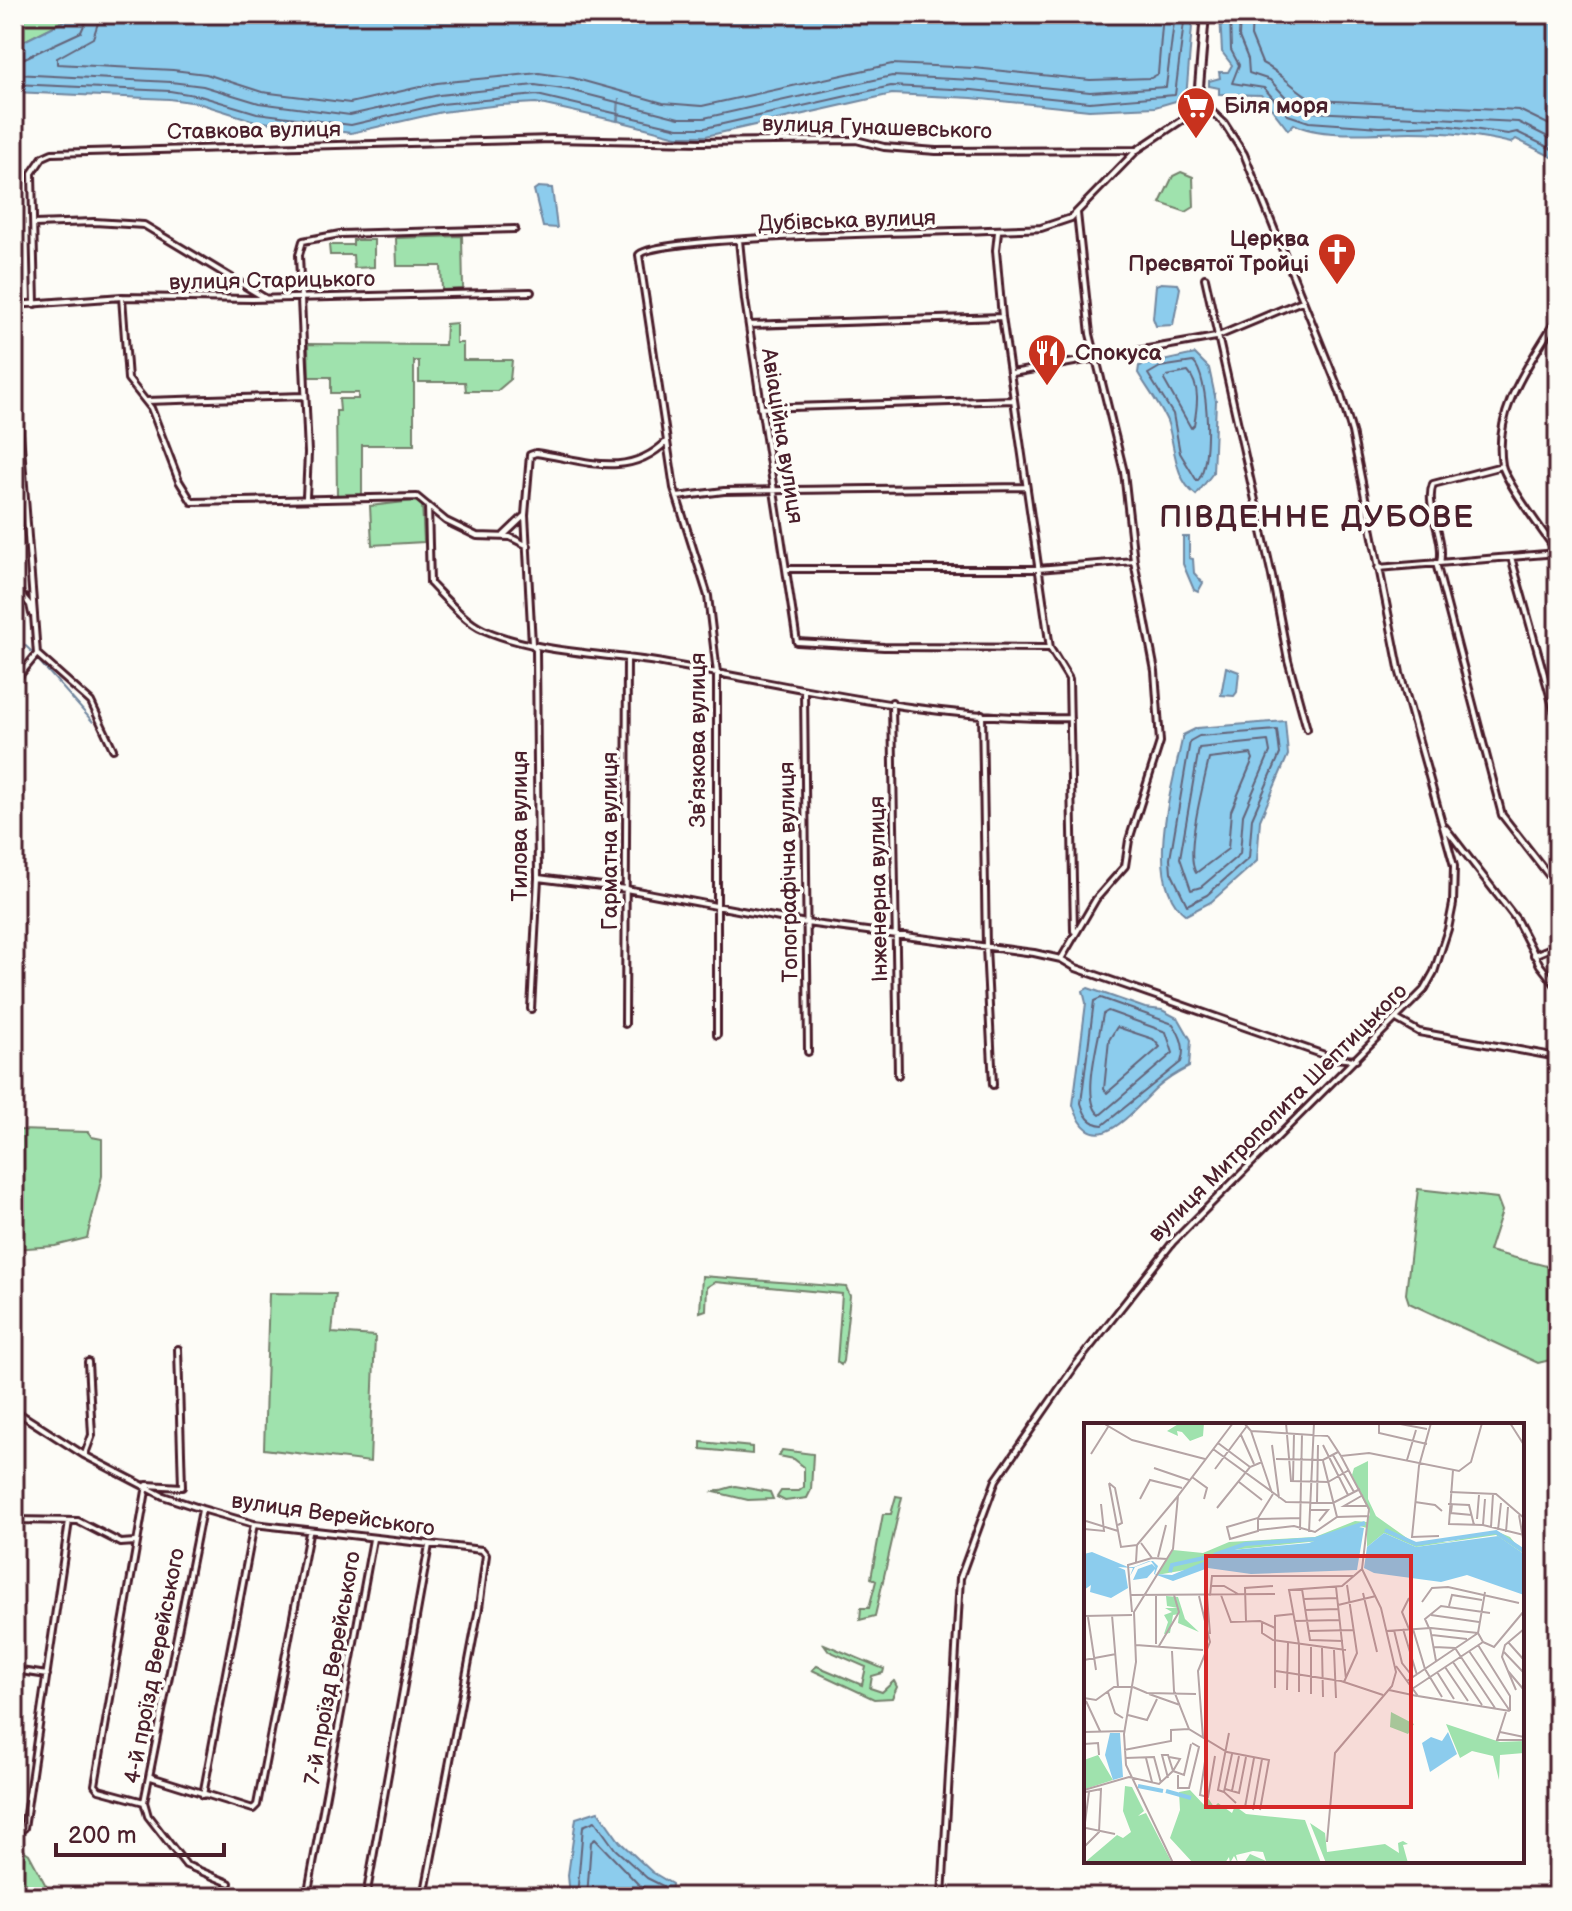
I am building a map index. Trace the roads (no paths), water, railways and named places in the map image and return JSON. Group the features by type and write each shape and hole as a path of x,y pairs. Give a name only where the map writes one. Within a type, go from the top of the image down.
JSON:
{"street":[{"path":"1198,99 1205,14"},
{"name":"Дубівська вулиця","path":"669,452 639,255 648,248 711,240 998,232 1041,228 1077,213 1137,150 1182,120 1198,99"},
{"name":"вулиця Митрополита Шептицького","path":"942,1897 960,1578 996,1480 1075,1366 1173,1242 1242,1169 1398,1020 1424,990 1434,972 1453,904 1454,866 1400,673 1352,432 1340,392 1240,147 1221,119 1198,99"},
{"name":"вулиця Гунашевського","path":"617,139 700,142 856,140 884,147 936,151 1137,150"},
{"name":"Ставкова вулиця","path":"35,304 32,173 43,157 52,153 617,139"},
{"path":"1061,959 1096,899 1125,866 1129,840 1160,742 1155,671 1134,561 1124,472 1094,360 1084,297 1077,213"},
{"path":"33,224 94,222 144,225 267,299"},
{"path":"306,497 303,297 299,255 303,241 340,234 515,229"},
{"path":"998,232 996,250 1002,317 1050,648 1068,673 1074,933"},
{"name":"Авіаційна вулиця","path":"739,240 794,638 800,644 817,645 1050,648"},
{"path":"1205,278 1269,560 1288,660 1307,729"},
{"path":"252,299 253,291"},
{"name":"вулиця Старицького","path":"14,305 122,297 267,299 531,292"},
{"path":"122,297 128,379 136,394 146,401 187,498 192,502 306,497 417,497 446,521 477,536 518,539 528,546"},
{"path":"1012,373 1216,337 1302,301"},
{"path":"749,325 1002,317"},
{"path":"1378,568 1558,553 1502,466 1500,428 1505,411 1557,318"},
{"path":"14,355 37,654 14,682"},
{"path":"146,401 305,396"},
{"path":"760,408 1014,400"},
{"name":"Тилова вулиця","path":"531,1009 538,878 536,650 532,644 527,588 525,515 530,455 536,453 609,466 649,458 667,441"},
{"name":"Звʼязкова вулиця","path":"669,452 676,497 708,596 717,673 717,1035"},
{"path":"1502,466 1433,484 1430,499 1441,539 1438,563 1502,815 1558,887"},
{"path":"676,497 775,489 1026,487"},
{"path":"428,506 430,583 480,629 532,644 717,673 804,691 982,714 1070,718"},
{"path":"502,536 525,515"},
{"path":"1511,557 1558,724"},
{"path":"786,569 1038,569 1134,561"},
{"path":"14,586 25,598 32,618 37,654 91,702 113,749"},
{"path":"25,598 30,600 32,595"},
{"name":"Гарматна вулиця","path":"625,1024 627,658"},
{"name":"Топографічна вулиця","path":"804,691 808,1052"},
{"name":"Інженерна вулиця","path":"892,702 898,1075"},
{"path":"982,714 986,947 993,1085"},
{"path":"1442,822 1516,919 1534,955 1558,988"},
{"path":"538,878 626,889 806,923 1061,959 1076,968 1322,1054 1359,1059"},
{"path":"1534,955 1558,945"},
{"path":"1398,1020 1419,1032 1558,1057"},
{"path":"144,1802 99,1790 95,1785 147,1485 182,1487 178,1349"},
{"path":"84,1455 92,1435 88,1362"},
{"name":"вулиця Верейського","path":"14,1410 84,1455 163,1496 202,1509 254,1524 482,1550 486,1555 479,1608 424,1897"},
{"name":"4-й проїзд Верейського","path":"202,1509 144,1802 148,1816 186,1865 229,1883"},
{"path":"14,1520 78,1521 121,1543 135,1542"},
{"path":"14,1834 24,1828 69,1521"},
{"path":"203,1795 254,1524"},
{"path":"151,1777 253,1809 263,1779 309,1532"},
{"name":"7-й проїзд Верейського","path":"307,1897 373,1539"},
{"path":"366,1897 429,1545"},
{"path":"14,1670 47,1675"}],"water":[{"path":"78,14 1193,14 1186,98 1155,107 1089,110 972,98 892,94 706,136 677,136 618,121 619,98 617,121 536,103 442,112 351,133 255,121 198,103 169,99 14,92 14,46"},
{"path":"1220,14 1558,14 1558,160 1516,139 1511,143 1436,133 1320,132 1294,124 1288,130 1261,95 1219,94 1219,88 1209,86 1209,81 1220,78 1219,72 1228,72 1232,65 1222,52"},
{"path":"538,187 552,188 557,228 543,227 534,190"},
{"path":"1178,284 1180,288 1173,325 1156,326 1153,318 1156,285"},
{"path":"1195,354 1209,368 1216,401 1213,473 1196,495 1188,488 1179,470 1167,421 1138,373 1139,366"},
{"path":"1183,537 1189,537 1189,558 1193,559 1194,573 1203,583 1198,592 1194,590 1183,564"},
{"path":"1226,667 1239,672 1234,696 1221,695"},
{"path":"1285,721 1288,755 1260,820 1257,861 1211,902 1186,915 1173,899 1165,879 1163,855 1168,804 1183,735 1197,728"},
{"path":"1088,988 1145,1008 1162,1010 1179,1019 1191,1040 1189,1067 1161,1085 1125,1120 1102,1132 1091,1131 1081,1123 1073,1105 1086,1003 1083,991"},
{"path":"598,1811 620,1842 652,1872 672,1884 671,1897 570,1897 568,1875 576,1818"}],"waterway":[{"path":"14,635 32,652"},
{"path":"38,660 93,722"}],"place":[{"name":"Біля моря","path":"1196,140"},
{"name":"Церква Пресвятої Тройці","path":"1337,286"},
{"name":"Спокуса","path":"1047,387"}],"district":[{"name":"ПІВДЕННЕ ДУБОВЕ","path":"1317,518"}]}
